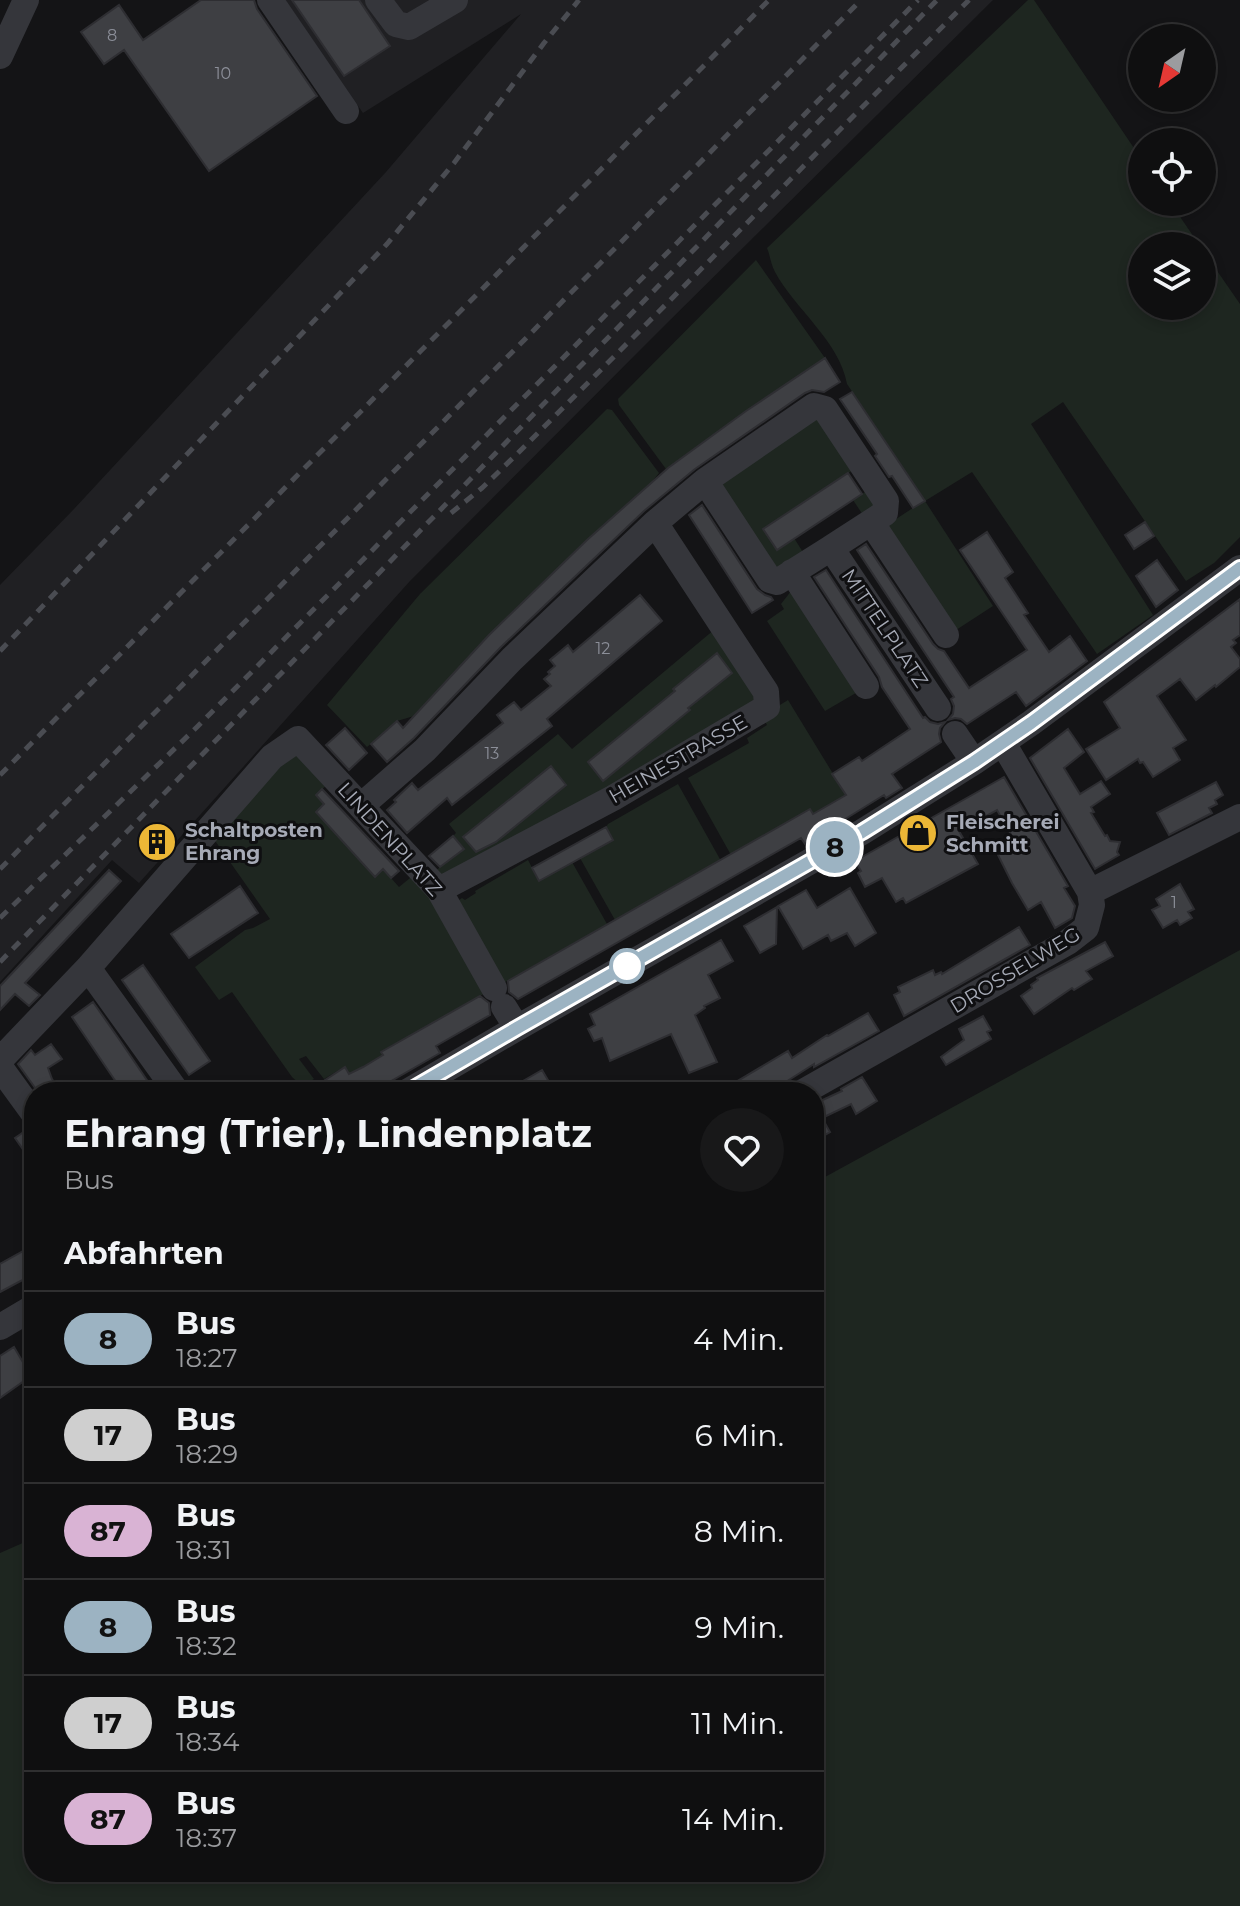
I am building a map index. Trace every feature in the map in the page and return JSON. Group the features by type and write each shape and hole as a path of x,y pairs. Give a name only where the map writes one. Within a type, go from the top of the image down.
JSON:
{"street":[{"path":"0,56 26,0"},
{"path":"270,0 346,111"},
{"path":"378,0 396,24 409,27 455,0"},
{"path":"361,806 425,750 502,668 655,523 705,481 814,406 825,409 886,501 885,513 871,522 946,635"},
{"path":"705,481 770,580 777,582 792,572 866,686"},
{"name":"MITTELPLATZ","path":"792,572 871,522"},
{"name":"HEINESTRASSE","path":"439,890 613,798 767,707 766,692 655,523"},
{"name":"MITTELPLATZ","path":"831,548 938,708"},
{"path":"419,1082 505,1008 862,832 974,762 1240,568"},
{"path":"955,734 974,762"},
{"name":"LINDENPLATZ","path":"88,968 272,757 298,739 439,890 505,1008"},
{"path":"1003,743 1090,892 1240,817"},
{"name":"DROSSELWEG","path":"821,1082 1068,942 1086,928 1092,905 1090,892"},
{"path":"0,1060 88,968 170,1082"},
{"path":"0,1067 24,1100"},
{"path":"0,1327 24,1313"}],"shaded area":[{"path":"285,0 993,0 410,581 139,883 112,860 0,982 0,585 386,172 521,14 363,113"},
{"path":"1028,0 1034,0 1128,139 1128,216 1180,216 1190,232 1128,232 1128,320 1216,320 1216,269 1240,304 1240,537 1214,563 1186,581 1063,402 1031,424 1153,615 1097,654 972,472 925,501 993,606 953,632 884,527 925,500 847,384 836,354 784,286 767,248"},
{"path":"756,260 825,358 666,469 619,405 618,399"},
{"path":"607,409 612,410 659,473 489,635 414,716 397,721 367,747 327,705 420,594"},
{"path":"818,415 822,416 879,498 878,509 865,518 853,500 871,488 856,468 764,529 777,549 794,538 806,557 779,571 721,487 721,481"},
{"path":"795,586 861,690 825,711 767,621 784,609 781,604"},
{"path":"715,629 756,689 756,707 452,880 434,872 463,849 449,824 558,734 572,749"},
{"path":"788,700 846,795 813,814 810,809 731,855 688,778 749,743 747,738 767,725 762,716"},
{"path":"283,755 300,755 330,782 316,795 324,804 316,812 375,876 383,869 399,887 415,874 489,991 381,1052 382,1055 349,1075 344,1067 324,1079 306,1056 299,1059 314,1079 298,1082 232,992 219,1000 195,967 245,930 270,919 211,835"},
{"path":"678,784 721,861 615,920 580,858 613,840 606,827 608,824"},
{"path":"528,860 539,881 572,862 607,924 500,985 453,904 462,898 465,900"},
{"path":"1240,950 1240,1906 0,1906 0,1553 24,1542 24,1882 824,1882 824,1178"}],"building":[{"path":"201,0 254,0 257,9 317,96 209,171 124,50 104,64 81,32 119,5 143,40"},
{"path":"292,0 359,0 390,46 344,76"},
{"path":"825,358 840,382 824,392 812,390 805,393 695,469 644,511 501,647 387,762 371,744 397,721 403,728 489,635 587,540 668,468"},
{"path":"852,392 925,501 913,508 892,476 889,477 840,399"},
{"path":"848,473 862,494 777,550 763,529"},
{"path":"702,505 757,589 773,600 752,613 689,515"},
{"path":"1145,522 1154,536 1134,549 1125,535"},
{"path":"987,532 1013,572 1005,578 1028,613 1024,615 1049,652 1070,636 1087,661 1026,706 1016,692 967,724 961,719 948,720 953,714 951,699 954,697 857,550 866,544 933,644 944,651 969,688 1027,650 960,550"},
{"path":"1157,560 1178,590 1156,607 1136,576"},
{"path":"826,570 923,718 938,724 945,722 940,728 941,742 892,774 902,788 886,798 884,795 805,844 801,838 518,999 509,992 508,981 810,809 813,814 846,795 832,774 859,757 862,761 910,729 814,577"},
{"path":"640,595 662,621 547,719 552,726 452,805 447,798 407,833 387,810 396,802 394,800 412,783 418,790 503,723 497,715 514,702 521,710 551,686 544,679 555,666 550,660 568,645 573,652"},
{"path":"1240,599 1240,635 1233,640 1236,643 1231,647 1240,659 1240,667 1196,700 1180,679 1157,696 1186,740 1173,748 1180,760 1153,777 1138,759 1106,780 1086,749 1120,728 1104,702"},
{"path":"717,653 732,673 603,781 588,762"},
{"path":"345,728 367,753 349,770 326,745"},
{"path":"1068,729 1084,752 1064,768 1080,794 1101,781 1110,794 1091,807 1094,812 1091,813 1110,841 1120,842 1119,855 1095,869 1030,758"},
{"path":"551,766 566,785 496,842 476,852 463,837"},
{"path":"1004,777 1068,886 1064,888 1075,906 1072,918 1055,928 1041,902 1028,910 997,853 1016,843 997,810 959,831 978,864 906,903 903,898 896,902 882,878 865,887 855,861"},
{"path":"1216,782 1223,795 1215,800 1217,804 1209,808 1212,813 1169,835 1157,813"},
{"path":"322,789 399,871 391,878 383,869 375,877 316,812 324,804 316,795"},
{"path":"606,827 613,840 539,881 532,868"},
{"path":"453,836 464,849 440,867 429,856"},
{"path":"109,870 121,881 25,983 40,995 29,1006 15,994 0,1010 0,986"},
{"path":"1180,884 1194,909 1188,912 1192,918 1180,925 1177,920 1163,928 1152,910 1160,906 1156,899"},
{"path":"240,886 258,913 189,958 171,934"},
{"path":"850,888 876,933 855,946 847,933 831,941 828,935 803,949 778,906 806,890 817,908"},
{"path":"777,907 776,944 760,953 744,926"},
{"path":"1019,927 1030,945 904,1016 894,995 900,992 898,987 933,970 935,975 942,974"},
{"path":"721,940 733,961 708,975 720,998 695,1015 717,1062 689,1073 671,1034 610,1061 602,1038 594,1041 588,1029 595,1025 590,1014"},
{"path":"1105,942 1113,956 1086,971 1092,979 1074,990 1072,988 1034,1014 1021,996 1032,988 1037,978"},
{"path":"143,965 210,1061 189,1075 122,980"},
{"path":"480,996 489,1003 490,1015 436,1046 440,1053 389,1082 322,1082 345,1067 349,1074 363,1067 383,1055 381,1052"},
{"path":"93,1002 148,1082 116,1082 72,1017"},
{"path":"868,1013 879,1031 786,1082 736,1082 788,1051 792,1058"},
{"path":"983,1016 991,1030 987,1032 991,1039 946,1065 941,1057 964,1040 959,1029"},
{"path":"51,1044 62,1059 48,1068 54,1082 31,1082 18,1064 31,1050 35,1055"},
{"path":"542,1070 549,1082 521,1082"},
{"path":"862,1077 877,1101 856,1114 851,1104 824,1117 824,1099"},
{"path":"824,1122 830,1132 824,1135"},
{"path":"24,1132 24,1151 15,1138"},
{"path":"24,1251 24,1279 0,1292 0,1264"},
{"path":"14,1347 24,1364 24,1381 0,1398 0,1356"}],"railway":[{"path":"0,651 387,244 454,163 579,0"},
{"path":"0,775 769,0"},
{"path":"0,869 861,0"},
{"path":"0,918 197,727 918,0"},
{"path":"0,962 937,0"},
{"path":"451,513 515,456 969,0"}],"bus line":[{"name":"8","path":"424,1082 862,832 974,762 1240,568"}],"place":[{"name":"Fleischerei Schmitt","path":"918,833"},
{"name":"Schaltposten Ehrang","path":"157,842"}]}
